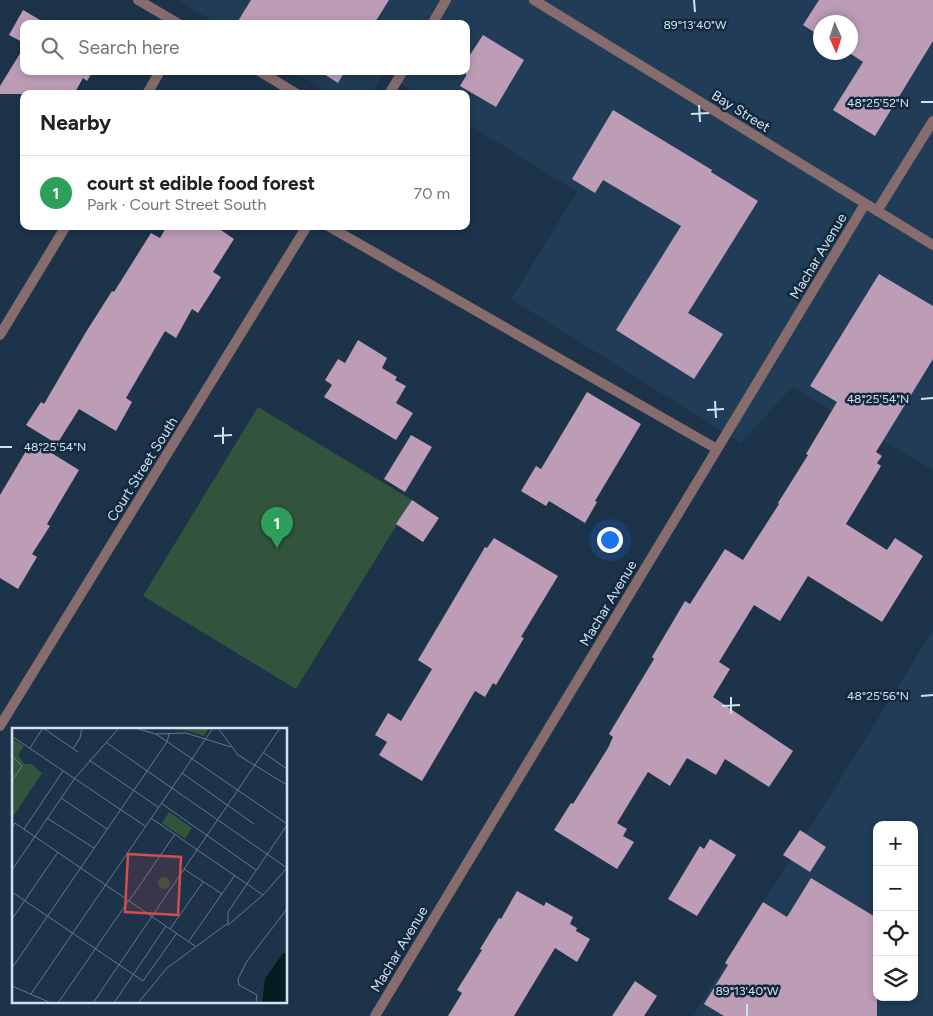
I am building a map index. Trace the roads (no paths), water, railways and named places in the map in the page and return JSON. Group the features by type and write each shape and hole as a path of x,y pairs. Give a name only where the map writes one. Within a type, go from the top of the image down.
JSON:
{"street":[{"path":"138,0 171,20"},
{"path":"434,20 446,0"},
{"name":"Bay Street","path":"534,0 933,245"},
{"path":"149,90 158,75"},
{"path":"266,75 290,90"},
{"path":"391,90 401,75"},
{"path":"877,211 933,121"},
{"name":"Machar Avenue","path":"375,1016 866,204"},
{"path":"0,335 64,230"},
{"name":"Court Street South","path":"0,726 305,230"},
{"path":"335,230 717,449"}],"place":[{"name":"court st edible food forest","path":"277,548"}]}
